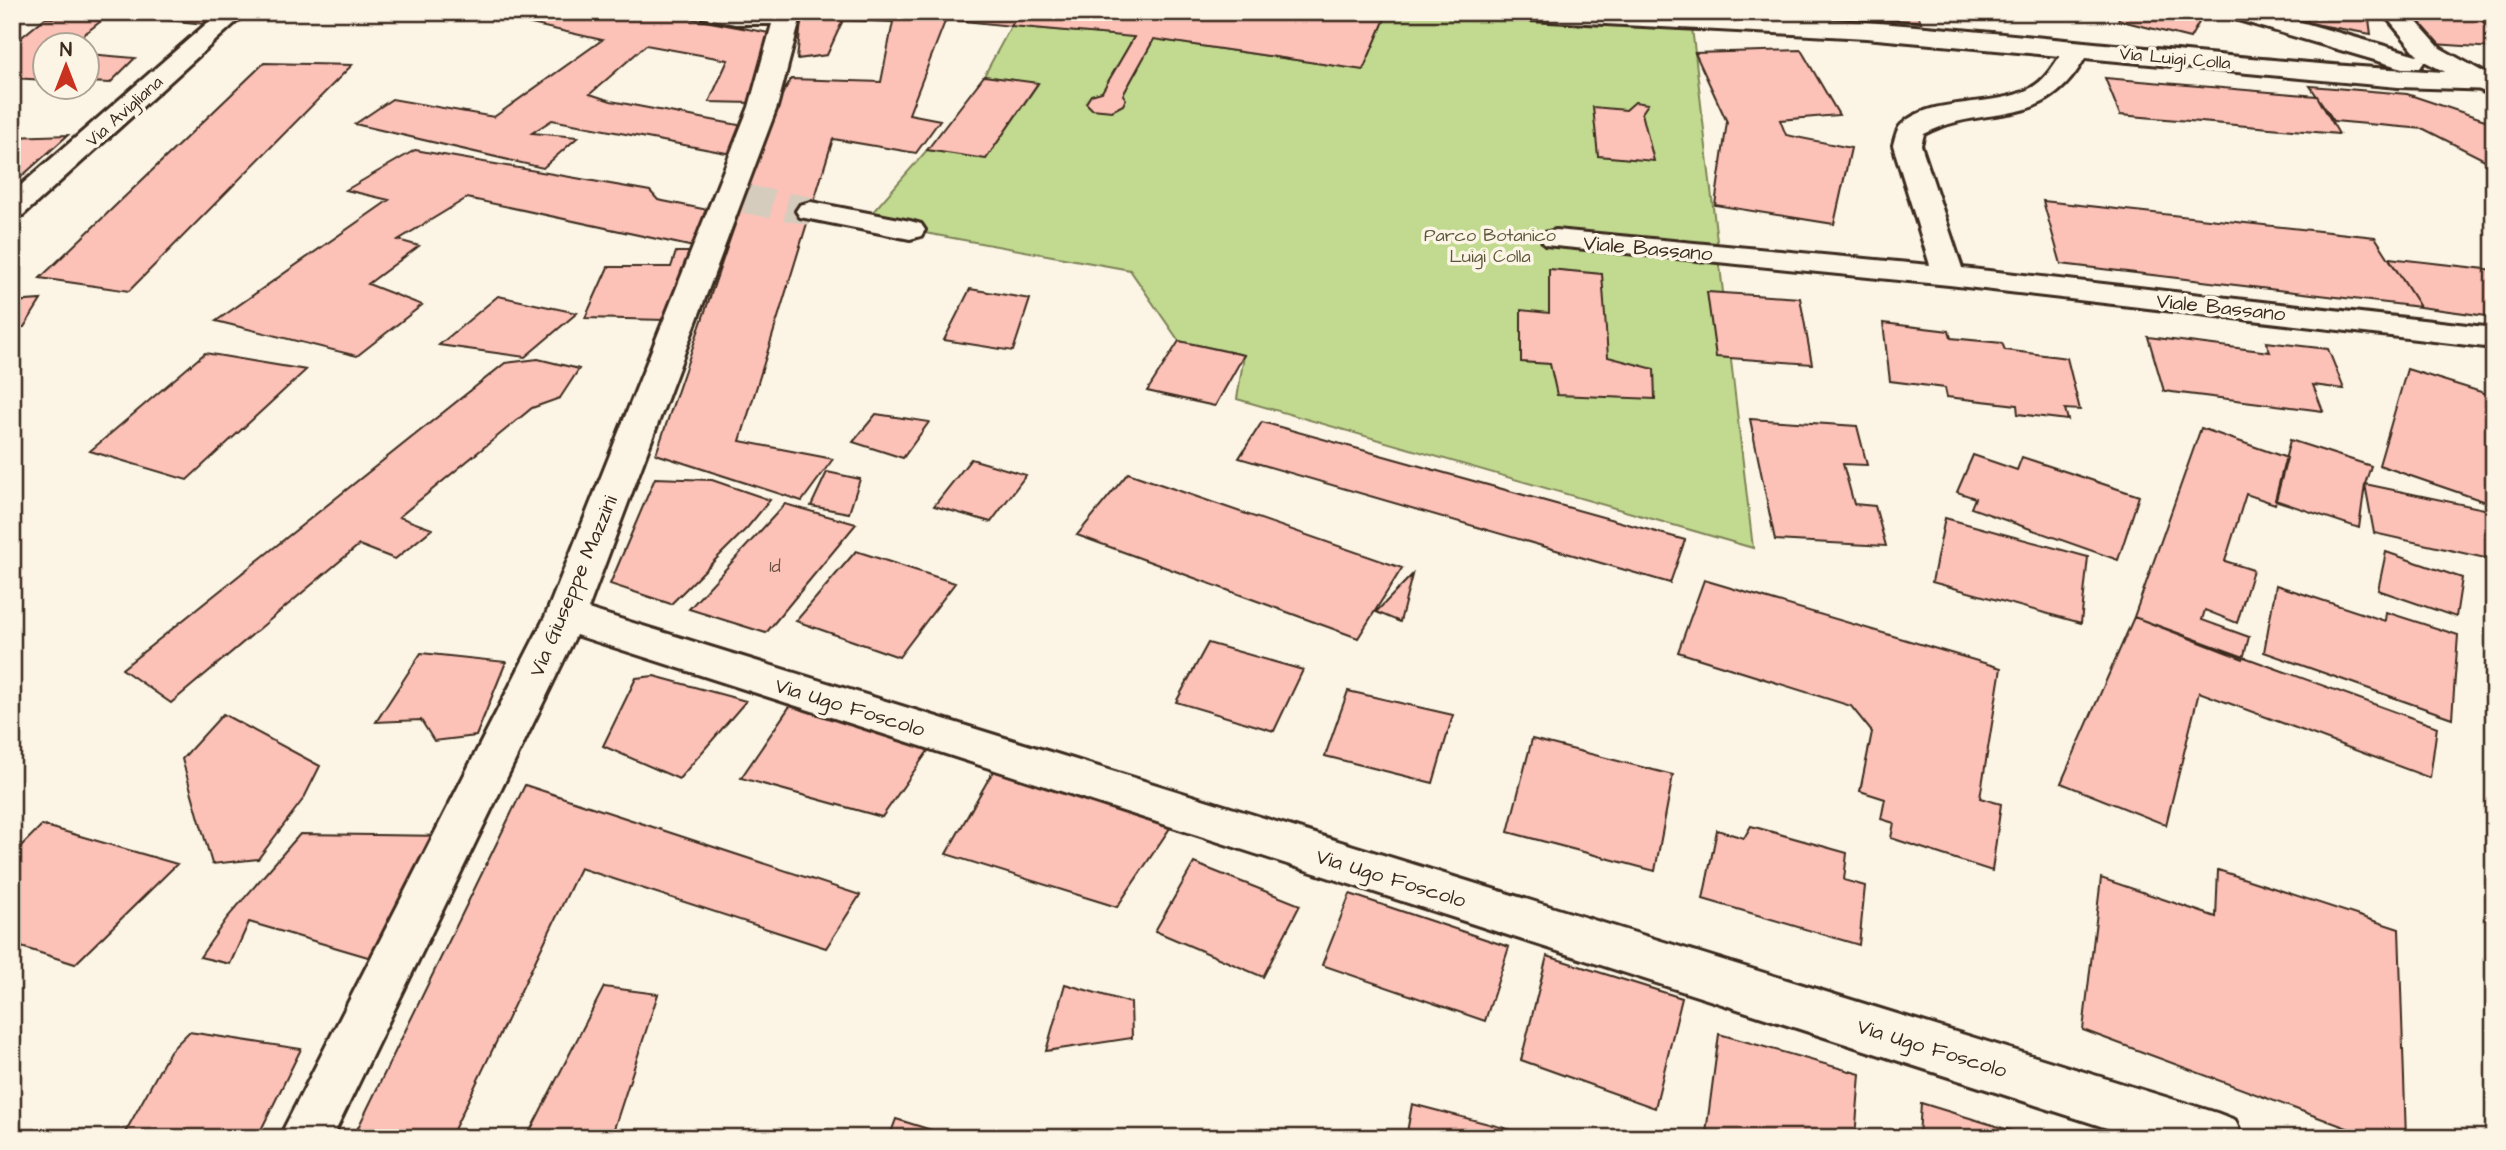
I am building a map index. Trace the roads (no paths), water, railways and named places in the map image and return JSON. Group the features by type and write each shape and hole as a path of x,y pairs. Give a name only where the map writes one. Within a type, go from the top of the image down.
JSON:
{"street":[{"path":"711,12 735,16 788,14"},
{"name":"Via Luigi Colla","path":"1531,12 1860,21 2076,50 2398,79 2491,83"},
{"path":"2237,12 2491,83"},
{"path":"2393,12 2431,54 2491,83"},
{"name":"Via Giuseppe Mazzini","path":"305,1138 565,618 736,197 788,14"},
{"name":"Via Avigliana","path":"12,209 229,17"},
{"path":"1949,276 1907,145 1911,130 1924,121 1942,116 2022,103 2049,89 2066,73 2076,50"},
{"path":"811,211 910,230"},
{"name":"Viale Bassano","path":"1556,239 1949,276 2494,338"},
{"name":"Via Ugo Foscolo","path":"565,618 2217,1138"}],"tunnel":[{"path":"745,199 811,211"}],"park label":[{"name":"Parco Botanico Luigi Colla","path":"1490,245"}]}
